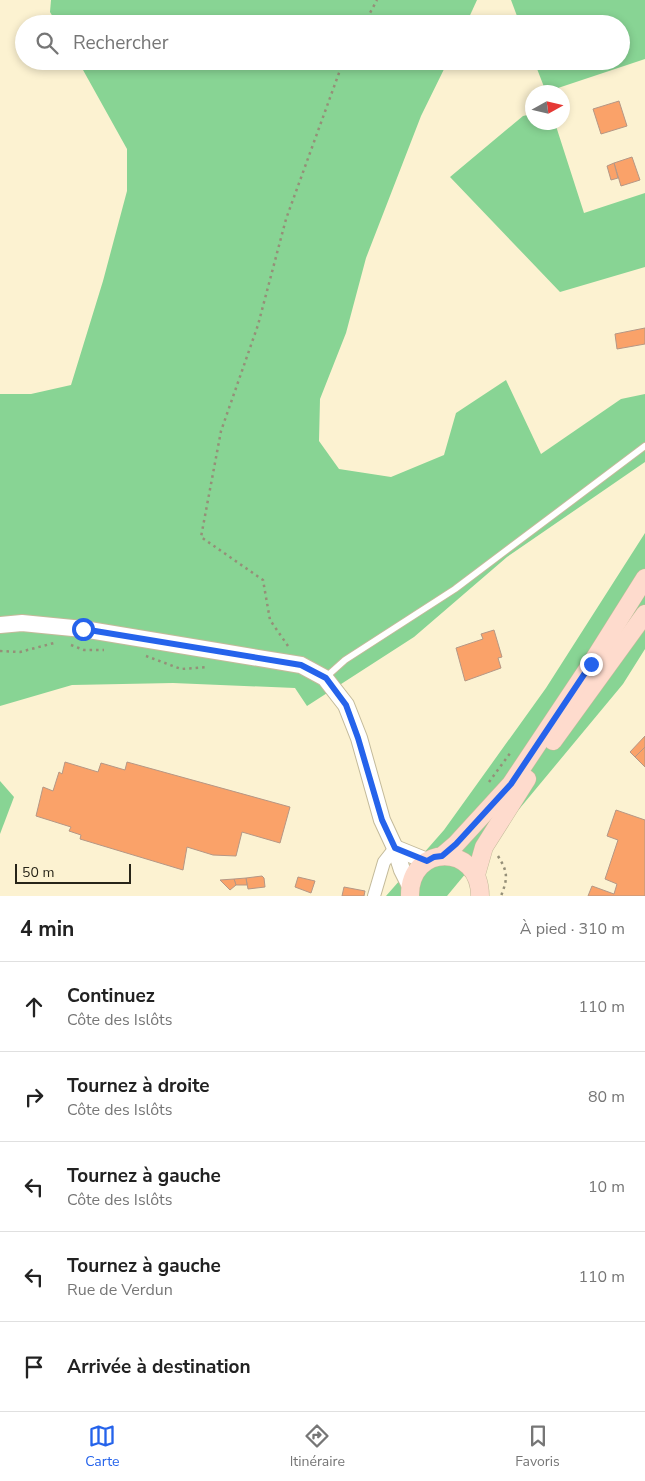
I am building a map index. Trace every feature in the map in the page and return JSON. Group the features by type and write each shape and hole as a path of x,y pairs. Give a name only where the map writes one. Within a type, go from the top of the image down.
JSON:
{"main road":[{"path":"410,891 413,876 419,867 456,844 511,784 591,664 645,578"},
{"path":"476,875 484,846 528,776 645,614"},
{"path":"435,858 452,856 470,866 480,886 480,896"}],"street":[{"path":"0,625 22,623 83,629 301,665 326,678 346,705 358,738 382,820 395,848 410,891"},
{"path":"395,848 435,858"},
{"path":"374,896 384,862 395,848"}],"lane":[{"path":"326,678 345,660 455,589 645,446"}],"path":[{"path":"369,15 377,0"},
{"path":"301,665 270,620 263,580 200,537 221,431 258,325 286,219 340,70"},
{"path":"0,651 20,652 61,641"},
{"path":"69,644 84,650 112,650"},
{"path":"144,656 181,669 216,668"}],"green space":[{"path":"51,0 477,0 470,15 52,15 50,12"},
{"path":"511,0 645,0 645,59 630,64 630,15 517,15"},
{"path":"83,70 444,70 421,116 366,258 346,333 320,399 319,441 339,469 391,477 444,455 456,413 506,380 541,454 621,399 645,394 645,462 507,557 414,637 307,706 295,688 173,683 72,685 0,706 0,394 31,394 71,385 103,281 127,191 127,149"},
{"path":"537,70 612,70 567,85 543,85"},
{"path":"525,116 525,130 557,130 584,213 645,193 645,267 560,292 450,177"},
{"path":"645,533 645,649 623,684 447,896 386,896 444,830 546,688"},
{"path":"0,781 14,797 0,834"}],"building":[{"path":"619,101 627,126 601,134 593,109"},
{"path":"632,157 640,180 621,186 614,163"},
{"path":"614,163 618,178 611,180 607,166"},
{"path":"645,328 645,344 617,349 615,334"},
{"path":"494,630 502,657 498,658 501,668 465,681 456,648 483,639 481,634"},
{"path":"645,736 645,747 635,757 630,752"},
{"path":"645,747 645,767 635,757"},
{"path":"65,762 98,772 101,763 125,770 127,762 290,807 280,843 242,832 236,856 213,855 187,847 183,870 80,839 81,835 69,831 71,827 36,816 43,787 53,791 59,772 62,774"},
{"path":"616,810 645,820 645,896 588,896 592,886 614,894 617,884 605,879 618,840 607,836"},
{"path":"262,876 265,887 248,889 246,878"},
{"path":"298,877 315,881 311,893 295,887"},
{"path":"246,878 247,885 236,885 234,879"},
{"path":"234,879 236,885 230,890 220,880"},
{"path":"344,887 365,891 364,896 342,896"}],"route":[{"path":"83,629 301,665 326,678 346,705 358,738 382,820 395,848 427,861 434,857 442,856 456,844 511,784 591,664"}]}
